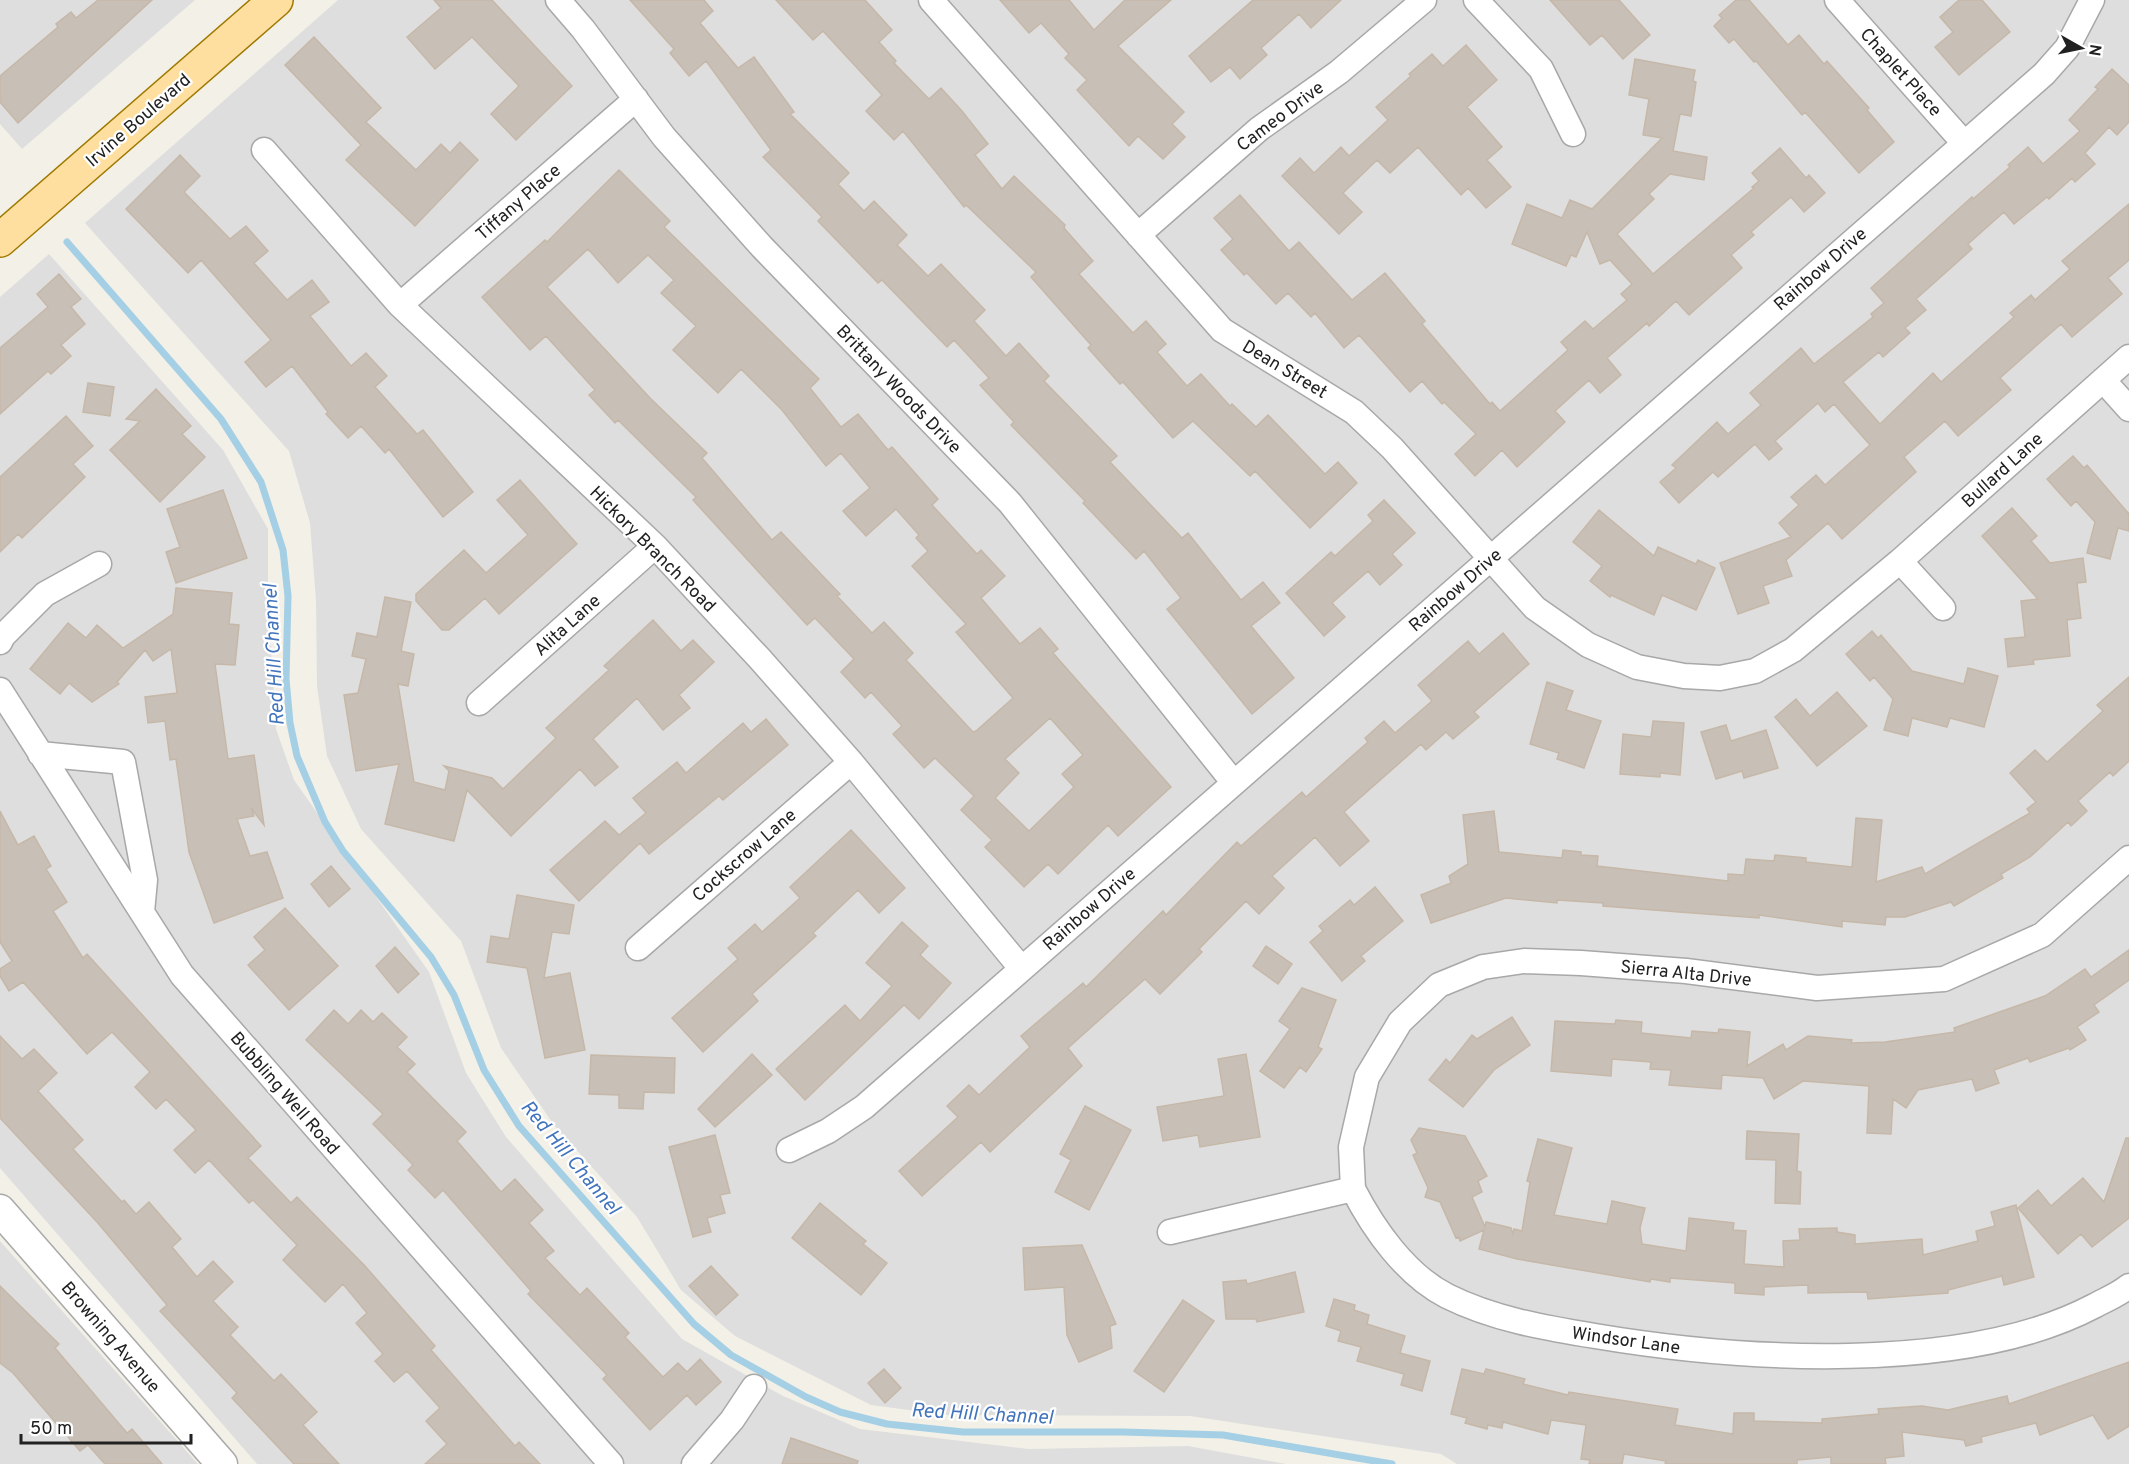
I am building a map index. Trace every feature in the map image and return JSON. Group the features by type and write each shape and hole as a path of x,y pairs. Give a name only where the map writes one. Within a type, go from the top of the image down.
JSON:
{"main road":[{"name":"Irvine Boulevard","path":"0,240 276,0"}],"street":[{"name":"Brittany Woods Drive","path":"558,0 664,136 762,247 1010,503 1234,783"},
{"name":"Dean Street","path":"931,0 1222,330 1354,412 1392,448 1535,608 1588,645 1637,667 1684,676"},
{"name":"Cameo Drive","path":"1138,235 1259,129 1339,72 1424,0"},
{"path":"1476,0 1541,69 1573,134"},
{"name":"Chaplet Place","path":"1837,0 1964,143"},
{"name":"Rainbow Drive","path":"789,1150 828,1131 864,1107 2044,74 2067,48 2087,14 2092,0"},
{"name":"Tiffany Place","path":"400,305 636,99"},
{"name":"Hickory Branch Road","path":"264,150 400,305 655,546 760,659 851,762 1021,968"},
{"name":"Bullard Lane","path":"1684,676 1720,678 1755,671 1793,650 1900,561 2129,357"},
{"path":"2103,380 2129,409"},
{"name":"Alita Lane","path":"478,703 655,546"},
{"path":"1900,561 1943,608"},
{"path":"0,642 3,636 45,594 99,564"},
{"name":"Bubbling Well Road","path":"0,690 182,975 611,1464"},
{"path":"40,753 123,762 145,880 142,912"},
{"name":"Cockscrow Lane","path":"638,948 851,762"},
{"name":"Sierra Alta Drive","path":"1353,1189 1351,1147 1367,1077 1400,1022 1439,986 1461,976 1483,967 1524,961 1686,971 1817,988 1944,979 2042,935 2129,858"},
{"path":"1170,1232 1353,1189"},
{"name":"Windsor Lane","path":"1353,1189 1379,1233 1411,1269 1445,1295 1478,1309 1520,1322 1650,1346 1811,1356 1895,1353 1968,1346 2036,1332 2083,1312 2129,1286"},
{"name":"Browning Avenue","path":"0,1210 222,1464"},
{"path":"694,1464 732,1420 754,1387"}],"shaded area":[{"path":"0,0 195,0 22,149 0,124"},
{"path":"338,0 2129,0 2129,1464 1457,1464 1441,1454 1190,1416 947,1415 871,1405 735,1336 681,1290 637,1217 554,1125 501,1048 461,941 361,829 327,756 317,686 316,600 310,523 289,451 85,223"},
{"path":"49,254 223,450 268,529 268,600 276,729 294,780 429,972 466,1073 506,1137 682,1339 783,1396 860,1429 1029,1449 1188,1446 1286,1464 257,1464 0,1168 0,297"},
{"path":"0,1241 198,1464 0,1464"}],"building":[{"path":"98,0 152,0 18,123 0,102 0,76 58,27 56,24 71,12 76,18"},
{"path":"434,0 492,0 572,86 516,140 491,114 519,86 472,37 435,69 407,37 441,8"},
{"path":"630,0 704,0 713,11 700,23 738,68 754,57 794,112 790,114 849,173 838,184 864,211 874,201 907,235 897,245 928,276 941,264 985,310 974,321 1006,356 1019,343 1049,376 1044,381 1117,456 1110,462 1182,538 1188,533 1241,600 1263,582 1280,603 1251,626 1294,678 1252,714 1167,609 1181,598 1144,551 1136,559 1083,503 1085,501 1011,425 1014,422 980,385 989,378 954,340 947,347 882,280 878,283 818,221 822,217 763,157 771,150 706,61 689,76 670,53 674,49"},
{"path":"776,0 865,0 892,30 879,42 896,61 894,63 929,99 941,88 962,111 988,144 975,155 1002,189 1014,176 1065,225 1064,228 1093,261 1079,274 1133,333 1146,321 1166,344 1157,352 1187,386 1201,374 1230,406 1232,404 1256,427 1268,415 1325,474 1338,462 1357,483 1310,528 1255,471 1250,476 1193,421 1173,438 1123,382 1120,384 1088,348 1091,345 1031,277 1036,272 966,205 964,207 903,131 894,140 866,111 882,95 823,31 813,40"},
{"path":"1000,0 1069,0 1094,30 1125,0 1171,0 1118,46 1184,112 1172,124 1185,137 1163,159 1138,136 1129,146 1077,90 1087,80 1065,58 1069,54 1041,23 1029,33"},
{"path":"1253,0 1341,0 1311,28 1299,14 1261,48 1267,55 1240,79 1230,67 1211,82 1189,56"},
{"path":"1550,0 1619,0 1650,35 1623,59 1602,35 1590,45"},
{"path":"1736,0 1749,0 1788,45 1799,35 1824,64 1827,61 1869,108 1867,110 1894,142 1859,173 1805,112 1802,115 1756,61 1754,62 1734,39 1729,43 1714,26 1722,18 1719,15"},
{"path":"1959,0 1982,0 2010,32 1959,75 1935,47 1953,32 1940,17"},
{"path":"314,37 381,108 366,122 416,170 441,144 450,153 460,142 478,160 415,226 346,160 361,145 285,65"},
{"path":"1466,45 1497,80 1467,107 1502,147 1487,160 1511,187 1486,208 1468,188 1461,195 1418,147 1390,173 1377,160 1343,193 1362,212 1339,234 1282,176 1300,158 1314,173 1341,147 1349,156 1388,120 1376,107 1411,76 1409,74 1432,54 1443,66"},
{"path":"1635,59 1695,70 1693,81 1696,82 1691,116 1680,114 1673,151 1707,157 1704,180 1670,174 1649,194 1654,199 1617,234 1653,274 1754,188 1752,187 1759,181 1752,173 1780,148 1806,178 1809,175 1825,193 1804,212 1791,197 1751,232 1754,235 1731,255 1742,268 1689,315 1676,301 1649,326 1647,323 1607,358 1621,375 1600,393 1589,380 1555,411 1565,422 1517,467 1502,450 1475,476 1455,454 1476,434 1444,402 1442,404 1422,381 1410,392 1359,335 1344,348 1315,313 1311,317 1288,293 1276,304 1247,273 1244,275 1221,250 1233,239 1214,218 1240,195 1289,251 1299,242 1352,300 1385,273 1425,321 1422,324 1490,404 1492,402 1500,411 1568,350 1561,342 1585,321 1593,329 1627,300 1621,294 1632,284 1610,260 1600,264 1587,232 1576,257 1571,255 1566,266 1512,244 1527,204 1562,218 1570,200 1592,209 1662,138 1643,135 1649,99 1629,95"},
{"path":"2112,69 2129,85 2129,122 2117,135 2109,127 2085,153 2095,164 2075,182 2072,178 2049,199 2047,197 2014,224 2004,212 1968,244 1972,249 1916,299 1926,310 1905,328 1910,333 1883,357 1879,352 1843,382 1880,424 1933,373 1941,382 2014,317 2010,313 2031,295 2035,300 2070,269 2062,261 2129,204 2129,260 2108,278 2122,294 2072,337 2061,324 2000,378 2011,390 1958,436 1945,421 1904,457 1916,472 1842,539 1828,523 1786,560 1792,576 1763,586 1769,603 1738,614 1720,563 1791,537 1779,523 1799,505 1791,497 1816,475 1825,485 1870,445 1834,404 1825,412 1818,403 1775,441 1782,449 1769,460 1755,444 1718,477 1713,472 1679,503 1660,482 1676,468 1672,465 1717,422 1728,434 1761,405 1750,393 1801,348 1814,364 1873,317 1871,314 1884,303 1871,288 1972,197 1973,199 2010,167 2008,165 2028,147 2043,164 2080,131 2069,120 2098,89 2095,87"},
{"path":"180,155 200,176 184,192 230,239 246,226 268,251 254,263 287,300 312,280 329,302 310,316 351,366 366,353 387,376 375,387 417,434 423,430 473,492 443,517 389,449 385,453 361,426 348,438 326,414 328,412 292,366 266,387 245,362 271,340 201,260 188,273 126,209"},
{"path":"619,170 670,221 664,227 819,379 810,388 841,427 858,414 888,450 892,447 938,499 932,505 977,554 981,550 1005,576 981,598 1020,644 1040,628 1058,649 1053,653 1171,787 1118,836 1108,825 1058,874 1048,864 1024,887 985,847 992,840 961,810 974,796 935,758 924,768 893,734 902,726 871,692 865,698 841,672 854,659 815,618 807,625 693,500 696,497 618,420 615,423 589,395 595,390 546,336 530,350 482,297 545,240 547,242","holes":["588,249 618,283 648,255 674,280 661,293 696,326 673,350 718,393 741,369 782,410 826,466 841,453 870,488 843,511 866,536 896,509 919,535 916,538 928,551 912,566 966,624 956,632 1013,698 976,731 973,732 906,660 913,653 884,622 872,633 837,596 840,594 781,532 772,540 702,458 707,453 651,399 547,287","1050,718 1083,755 1062,774 1074,787 1029,831 995,798 1019,773 1005,759"]},
{"path":"59,274 81,299 71,307 85,324 61,345 71,356 51,374 48,371 0,414 0,348 48,307 37,294"},
{"path":"88,383 114,387 110,416 83,412"},
{"path":"156,389 191,426 182,434 205,457 160,502 110,450 140,421 126,419"},
{"path":"66,416 93,446 73,464 85,477 22,538 18,534 0,552 0,477"},
{"path":"2073,456 2084,468 2087,465 2129,514 2129,531 2118,528 2110,559 2087,553 2095,522 2076,501 2071,506 2047,479"},
{"path":"520,480 577,544 499,614 485,598 449,630 442,630 416,601 416,594 464,550 486,573 528,535 497,500"},
{"path":"223,490 247,558 176,583 166,552 180,547 167,509"},
{"path":"1384,500 1415,533 1392,554 1402,565 1380,585 1368,571 1332,603 1345,617 1324,636 1286,593 1331,552 1335,556 1373,521 1368,515"},
{"path":"2012,508 2037,536 2031,541 2050,563 2083,558 2086,582 2077,583 2081,618 2067,620 2070,656 2033,660 2034,664 2008,667 2005,639 2025,637 2021,601 2038,599 1982,536"},
{"path":"1599,510 1654,556 1658,547 1696,564 1698,560 1715,568 1696,610 1662,595 1654,615 1611,595 1610,597 1590,581 1602,566 1573,542"},
{"path":"176,588 232,593 229,624 239,625 235,665 215,664 228,759 254,755 264,825 251,808 254,816 237,819 250,856 267,852 283,898 214,923 189,852 176,759 170,760 165,721 148,723 145,697 177,693 171,649 153,661 145,650 117,682 119,684 92,702 69,683 60,694 30,669 68,623 86,638 97,625 123,648 173,614"},
{"path":"385,597 411,602 401,651 414,654 408,686 398,684 414,782 445,790 449,771 444,766 492,778 503,789 556,738 546,728 609,670 604,666 653,620 681,651 693,640 714,662 679,695 690,708 663,730 637,698 593,739 618,767 595,786 580,769 511,836 467,790 454,841 385,824 399,764 356,771 344,695 358,693 366,659 352,656 357,633 377,637"},
{"path":"1872,631 1878,638 1881,635 1912,671 1964,684 1968,668 1998,676 1984,727 1950,718 1947,727 1912,718 1908,736 1884,730 1893,699 1874,677 1870,681 1846,654"},
{"path":"1503,633 1529,664 1474,712 1479,717 1453,739 1446,732 1426,750 1421,744 1344,812 1369,841 1340,866 1315,837 1272,876 1284,888 1259,914 1246,901 1199,949 1202,952 1160,994 1145,979 1068,1048 1082,1066 990,1152 981,1142 922,1196 899,1171 958,1117 947,1106 969,1085 979,1095 1030,1047 1021,1036 1083,983 1086,987 1163,911 1166,915 1237,842 1241,846 1302,792 1306,797 1368,742 1365,738 1384,721 1395,733 1432,701 1418,685 1468,641 1479,654"},
{"path":"2129,677 2129,761 2113,776 2110,772 2078,801 2087,811 2071,826 2068,822 2030,857 2001,874 2003,878 1954,906 1951,902 1905,917 1886,917 1885,925 1842,921 1842,927 1759,915 1759,918 1603,906 1603,903 1557,900 1557,903 1506,898 1431,923 1421,895 1451,883 1449,876 1468,864 1463,815 1494,811 1499,852 1562,858 1563,850 1581,852 1581,855 1598,856 1597,866 1728,881 1728,874 1744,875 1746,859 1774,861 1775,855 1806,858 1806,862 1852,867 1856,818 1882,820 1876,882 1922,867 1925,874 2030,813 2027,809 2036,802 2010,773 2035,750 2047,762 2103,711 2097,705"},
{"path":"1547,682 1573,691 1566,710 1601,721 1584,768 1557,759 1559,753 1530,744"},
{"path":"1837,692 1867,726 1817,766 1775,717 1796,699 1810,716"},
{"path":"766,719 788,745 723,800 719,796 649,854 640,843 579,901 550,870 605,821 619,835 646,813 633,798 677,762 686,773 743,723 751,732"},
{"path":"1653,721 1684,723 1680,775 1660,773 1660,777 1620,774 1623,734 1651,737"},
{"path":"1726,725 1731,741 1766,730 1778,768 1744,778 1742,771 1716,779 1701,732"},
{"path":"0,811 18,845 34,836 51,866 46,869 67,902 53,911 83,958 87,954 261,1146 248,1158 291,1203 297,1197 365,1266 435,1346 431,1350 515,1446 519,1442 540,1464 425,1464 447,1444 426,1421 440,1408 407,1371 394,1382 375,1361 383,1354 356,1323 367,1313 343,1284 325,1302 283,1260 297,1245 253,1200 249,1203 209,1160 195,1173 174,1150 196,1130 166,1099 156,1109 135,1087 150,1072 112,1032 87,1054 23,982 9,991 0,976 0,969 12,961 0,942"},
{"path":"851,830 905,888 879,913 858,890 813,933 816,936 752,994 758,1001 703,1052 672,1018 738,959 728,948 755,924 762,932 800,898 790,887"},
{"path":"331,866 350,889 329,907 311,884"},
{"path":"1375,887 1403,921 1361,956 1365,961 1342,981 1310,942 1323,931 1319,926 1350,900 1354,905"},
{"path":"517,895 574,905 569,934 552,932 544,978 570,973 585,1050 545,1058 527,968 487,962 491,936 509,939"},
{"path":"285,908 338,966 289,1010 248,965 265,950 254,937"},
{"path":"902,922 928,946 920,955 951,983 919,1019 904,1005 805,1100 776,1069 845,1005 860,1021 892,986 866,963"},
{"path":"1266,946 1292,964 1278,984 1253,966"},
{"path":"395,947 419,974 398,993 376,966"},
{"path":"2129,950 2129,980 2094,1005 2099,1012 2077,1027 2086,1040 2070,1050 2069,1048 2030,1062 2028,1058 1994,1070 1999,1083 1976,1091 1972,1079 1918,1090 1906,1108 1893,1099 1891,1134 1867,1133 1869,1086 1803,1081 1774,1099 1763,1078 1722,1075 1721,1089 1669,1085 1671,1070 1650,1069 1651,1062 1612,1059 1611,1076 1551,1071 1555,1021 1615,1024 1616,1020 1642,1022 1641,1033 1691,1038 1692,1031 1718,1033 1719,1029 1750,1032 1747,1066 1783,1044 1786,1050 1808,1036 1852,1040 1851,1043 1885,1042 1955,1032 1954,1028 2045,996 2085,969 2091,977"},
{"path":"1302,988 1336,1000 1318,1047 1322,1049 1306,1072 1300,1067 1284,1088 1260,1071 1290,1029 1279,1021"},
{"path":"334,1010 348,1024 361,1010 373,1022 382,1013 407,1037 397,1047 415,1064 407,1072 466,1132 457,1141 501,1192 515,1179 543,1210 529,1223 554,1251 545,1258 580,1295 587,1288 629,1333 625,1337 663,1377 678,1363 687,1372 700,1359 721,1382 696,1405 687,1395 650,1430 603,1379 607,1375 528,1294 531,1291 443,1190 435,1198 408,1170 413,1165 373,1124 383,1114 306,1040"},
{"path":"1512,1017 1530,1045 1494,1070 1463,1107 1429,1080 1446,1059 1450,1063 1472,1035 1477,1039"},
{"path":"0,1036 22,1059 34,1049 57,1073 38,1091 83,1140 73,1149 122,1202 124,1200 136,1214 149,1202 181,1239 172,1247 197,1277 213,1261 233,1282 213,1301 238,1327 230,1335 274,1381 281,1374 317,1412 303,1425 339,1464 294,1464 232,1398 237,1393 160,1311 167,1305 97,1222 0,1118"},
{"path":"752,1054 772,1075 715,1127 698,1109"},
{"path":"1246,1054 1260,1137 1200,1147 1198,1135 1163,1141 1157,1107 1224,1096 1218,1059"},
{"path":"591,1055 675,1058 674,1093 644,1092 643,1109 619,1108 619,1095 589,1094"},
{"path":"1085,1106 1131,1130 1089,1210 1055,1192 1071,1160 1060,1154"},
{"path":"1419,1128 1465,1136 1487,1176 1478,1181 1482,1192 1472,1197 1485,1227 1486,1222 1511,1228 1513,1234 1514,1229 1522,1231 1530,1182 1527,1181 1538,1139 1572,1148 1554,1215 1607,1224 1612,1201 1645,1208 1640,1228 1642,1244 1686,1251 1689,1218 1734,1223 1733,1230 1746,1231 1744,1264 1784,1267 1783,1241 1800,1240 1799,1229 1837,1228 1837,1232 1855,1235 1855,1244 1922,1239 1923,1255 1978,1241 1976,1231 1995,1226 1991,1212 2016,1205 2034,1277 2004,1285 2002,1276 1948,1290 1948,1293 1868,1299 1867,1292 1808,1293 1808,1285 1764,1287 1764,1295 1735,1293 1735,1283 1670,1278 1670,1282 1651,1279 1650,1282 1517,1259 1479,1249 1484,1230 1460,1241 1459,1237 1456,1238 1440,1202 1425,1197 1428,1188 1413,1155 1417,1153 1411,1140"},
{"path":"1747,1131 1799,1134 1797,1171 1801,1172 1800,1204 1775,1203 1776,1160 1746,1159"},
{"path":"715,1135 730,1193 720,1195 725,1213 707,1218 711,1232 693,1237 669,1147"},
{"path":"2126,1138 2129,1138 2129,1218 2092,1247 2081,1234 2058,1254 2018,1208 2038,1190 2051,1206 2083,1178 2104,1202"},
{"path":"820,1203 866,1241 863,1244 887,1263 861,1295 792,1238"},
{"path":"1082,1245 1116,1324 1110,1326 1112,1348 1079,1362 1067,1335 1064,1287 1025,1290 1023,1248"},
{"path":"711,1266 738,1295 716,1315 689,1286"},
{"path":"1295,1272 1304,1312 1257,1322 1256,1319 1226,1319 1223,1282 1246,1280 1247,1284"},
{"path":"0,1286 59,1344 55,1348 127,1433 132,1429 162,1464 105,1464 88,1445 80,1451 13,1373 0,1363"},
{"path":"1334,1299 1355,1305 1354,1310 1369,1315 1367,1324 1405,1336 1400,1353 1430,1361 1422,1391 1401,1385 1404,1374 1357,1361 1361,1347 1338,1341 1341,1331 1326,1326"},
{"path":"1183,1300 1214,1321 1164,1392 1134,1371"},
{"path":"2129,1362 2129,1426 2108,1439 2093,1415 2040,1435 2036,1423 1981,1437 1982,1442 1966,1446 1964,1440 1902,1432 1904,1456 1885,1458 1886,1464 1831,1464 1831,1457 1797,1460 1797,1464 1665,1464 1666,1461 1624,1454 1622,1464 1589,1464 1590,1460 1581,1459 1586,1425 1551,1420 1548,1434 1503,1422 1502,1428 1488,1425 1487,1429 1465,1423 1467,1418 1451,1414 1462,1369 1484,1374 1486,1369 1525,1379 1523,1384 1568,1395 1569,1392 1678,1409 1675,1425 1733,1434 1734,1413 1754,1413 1754,1421 1822,1423 1822,1419 1879,1414 1878,1409 1922,1406 1948,1410 2007,1396 2009,1404"},
{"path":"884,1369 901,1388 885,1403 868,1383"},
{"path":"791,1438 858,1461 857,1464 782,1464"}],"waterway":[{"name":"Red Hill Channel","path":"67,242 221,419 261,482 283,550 288,596 286,679 290,723 297,756 325,822 343,851 431,957 454,995 484,1070 519,1126 694,1324 731,1355 806,1397 840,1412 887,1424 963,1432 1123,1432 1223,1435 1392,1464"}]}
